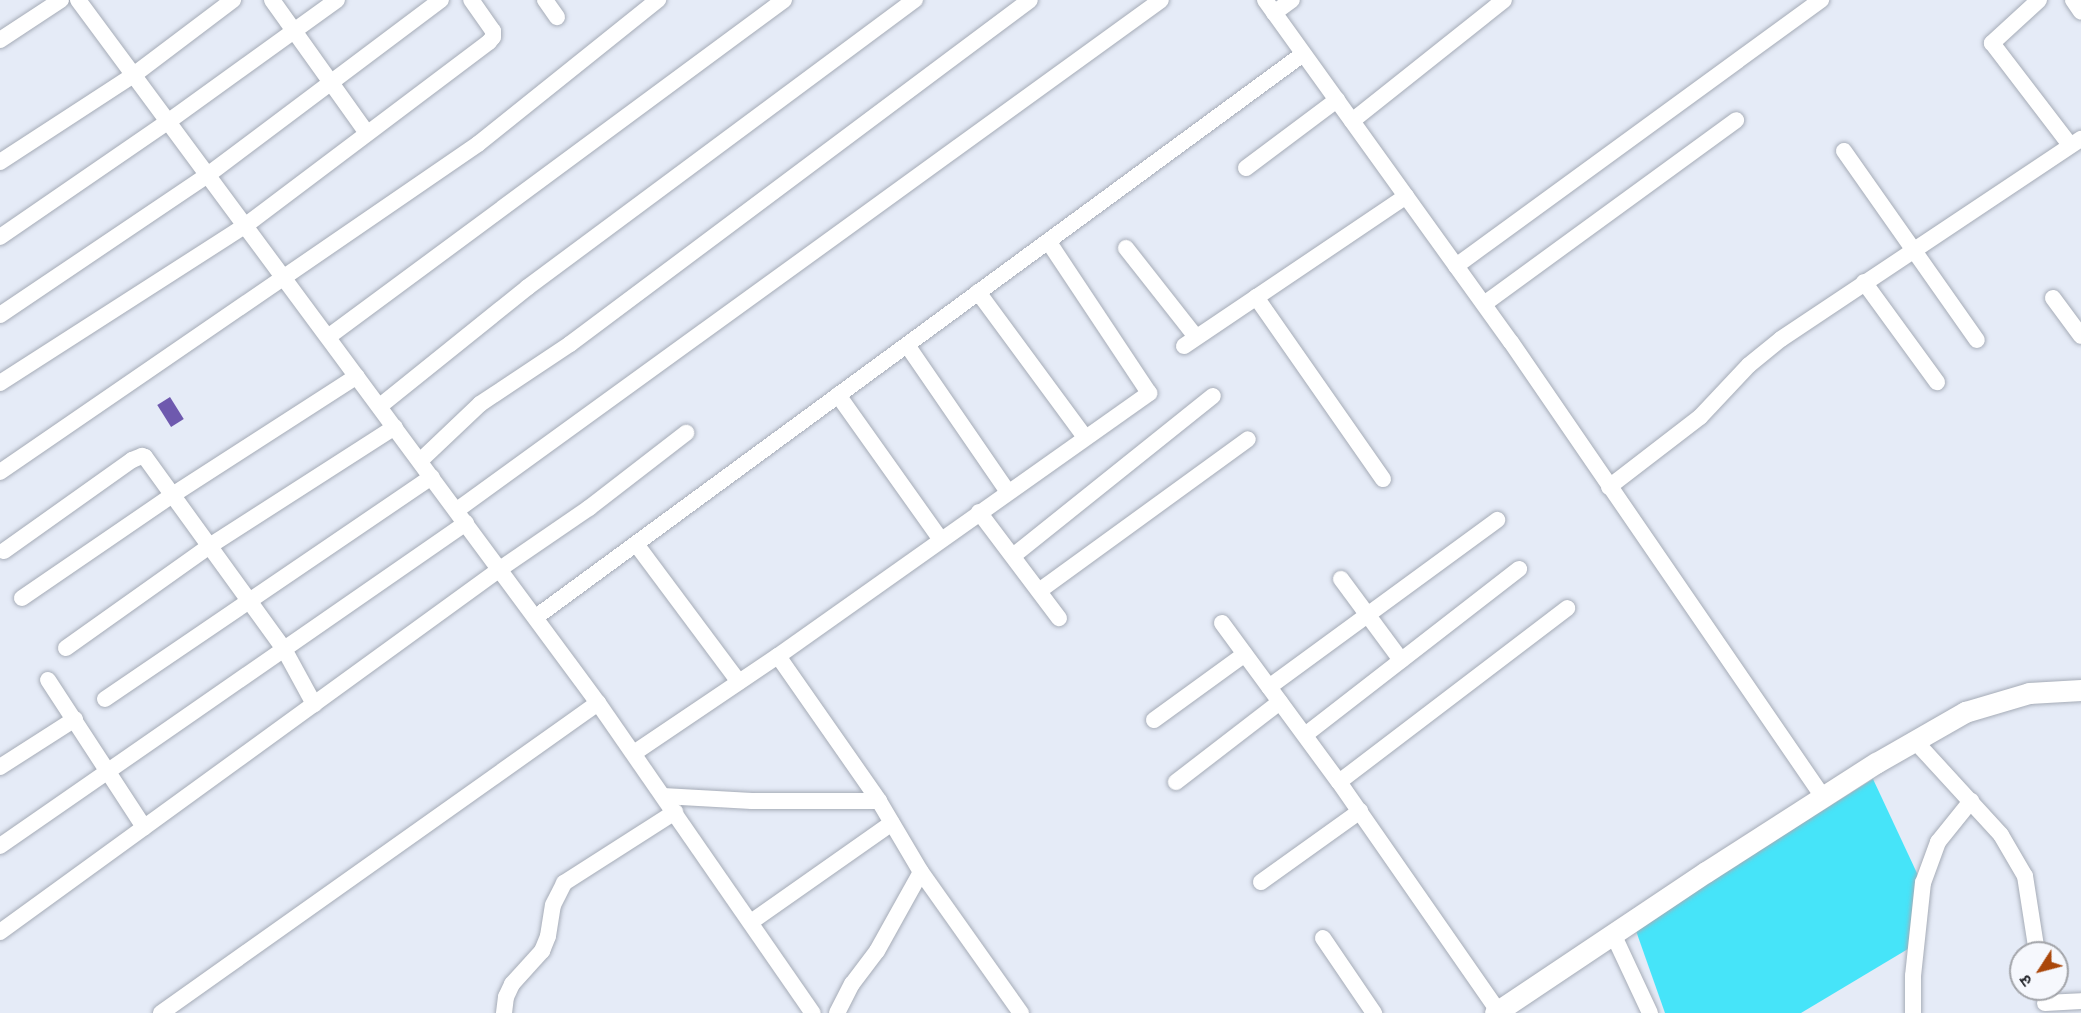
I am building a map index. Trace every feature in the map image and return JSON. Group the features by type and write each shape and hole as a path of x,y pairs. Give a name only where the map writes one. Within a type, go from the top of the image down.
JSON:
{"street":[{"path":"0,40 61,0"},
{"path":"78,0 536,617 634,753 813,1013"},
{"path":"0,162 135,74 233,0"},
{"path":"272,0 366,132"},
{"path":"0,237 169,121 337,0"},
{"path":"0,315 209,174 441,0"},
{"path":"0,383 246,225 366,132 489,42 493,37 493,31 471,0"},
{"path":"545,0 557,17"},
{"path":"0,472 478,144 658,0"},
{"path":"328,337 784,0"},
{"path":"380,406 528,287 915,0"},
{"path":"420,461 480,404 570,344 1030,0"},
{"path":"0,846 284,649 1161,0"},
{"path":"1292,0 1270,7 1484,304 1823,797"},
{"path":"1456,266 1821,0"},
{"path":"1609,487 1700,417 1749,365 1864,282 2076,142 1992,43 2039,0"},
{"path":"2073,0 2081,12"},
{"path":"1352,121 1495,3"},
{"path":"536,617 1304,54"},
{"path":"1246,168 1337,100"},
{"path":"1484,304 1736,120"},
{"path":"1844,152 1977,340"},
{"path":"1126,248 1190,342 1406,196"},
{"path":"634,753 778,656 1149,393 1048,241"},
{"path":"1864,282 1936,382"},
{"path":"978,292 1085,438"},
{"path":"1256,297 1383,478"},
{"path":"2053,298 2081,336"},
{"path":"907,345 1008,492"},
{"path":"22,598 171,496 357,375"},
{"path":"838,395 941,540"},
{"path":"1013,556 1213,396"},
{"path":"66,648 208,547 395,427"},
{"path":"0,932 589,507 686,433"},
{"path":"1039,591 1248,439"},
{"path":"4,550 142,456 284,649 314,704"},
{"path":"105,699 432,477"},
{"path":"980,512 1059,618"},
{"path":"1269,687 1497,520"},
{"path":"636,543 739,682"},
{"path":"1305,735 1519,569"},
{"path":"1341,579 1401,660"},
{"path":"1339,782 1567,608"},
{"path":"1222,623 1360,811 1496,1012 1823,797 1965,712 2029,693 2081,690"},
{"path":"1154,720 1245,654"},
{"path":"778,656 879,801 921,872 1021,1013"},
{"path":"48,680 109,770 144,827"},
{"path":"1176,782 1280,702"},
{"path":"161,1013 598,703"},
{"path":"0,767 75,719"},
{"path":"1915,741 2001,835 2025,876 2035,941"},
{"path":"663,796 752,801 879,801"},
{"path":"1913,1013 1913,976 1923,883 1938,842 1971,801"},
{"path":"1261,882 1360,811"},
{"path":"504,1013 506,997 512,984 542,951 548,936 553,905 564,883 675,812"},
{"path":"751,922 892,823"},
{"path":"837,1013 852,984 877,951 921,872"},
{"path":"1613,934 1650,1013"},
{"path":"1323,939 1374,1013"},
{"path":"2045,1002 2081,1001"}],"water":[{"path":"1873,779 1923,886 1918,943 1801,1013 1665,1013 1635,928"}],"building":[{"path":"170,397 184,419 171,427 157,405"}]}
